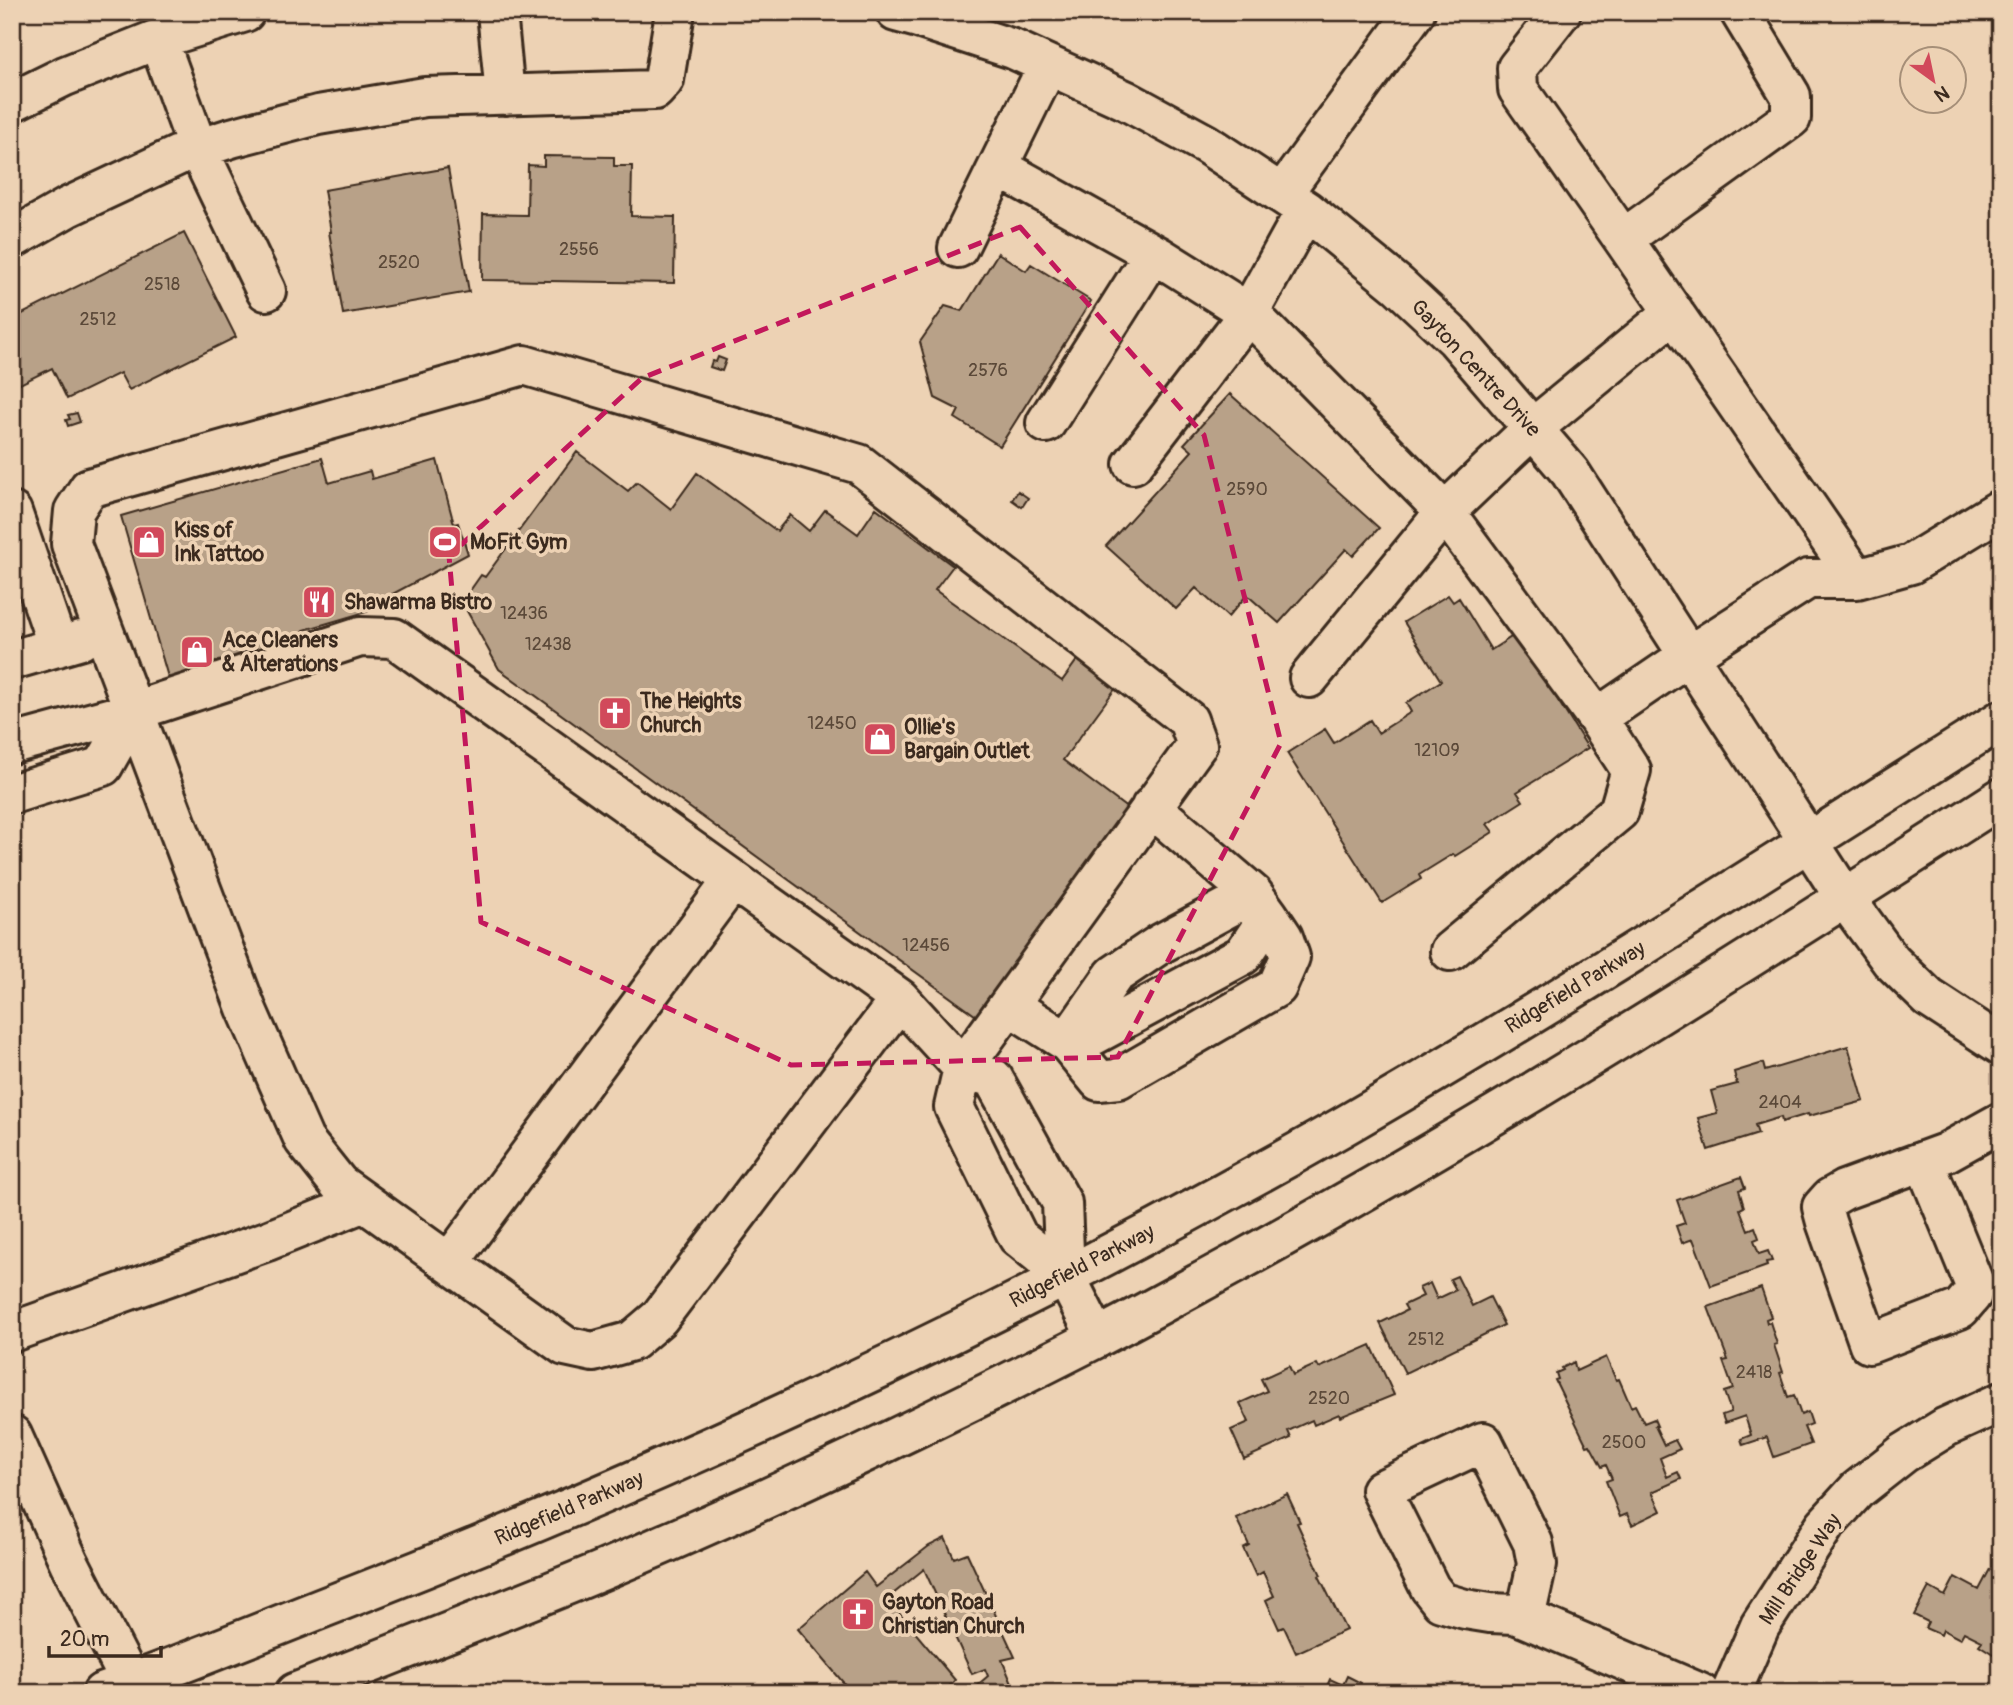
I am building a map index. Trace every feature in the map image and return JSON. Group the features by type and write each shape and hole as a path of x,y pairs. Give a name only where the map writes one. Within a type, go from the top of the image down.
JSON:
{"main road":[{"path":"12,102 65,76 158,39 245,12"},
{"path":"497,12 505,95"},
{"path":"12,239 68,207 179,155 318,115 425,97 655,90 664,80 675,12"},
{"name":"Gayton Centre Drive","path":"896,12 1013,49 1125,100 1206,144 1294,202 1398,285 1455,338 1570,472 1845,898 1891,961 1929,998 2001,1045"},
{"path":"1133,464 1249,313 1294,202 1415,12"},
{"path":"1561,12 1517,68 1518,89 1857,579"},
{"path":"1623,239 1791,118 1791,96 1740,12"},
{"path":"158,39 198,149 266,290"},
{"path":"958,248 1048,65"},
{"path":"998,166 1153,254 1249,313 1445,512 1597,718 1631,770 1619,811 1450,951"},
{"path":"1046,423 1153,254"},
{"path":"1310,678 1445,512 1532,429 1674,312"},
{"path":"900,999 659,1318 632,1341 593,1352 565,1346 339,1184 304,1140 246,1008 71,544 74,511 89,488 524,365 859,464 1188,719 1196,745 963,1068 954,1107 1018,1237 1065,1275 1097,1338"},
{"path":"1597,718 1808,579 1857,579 1911,564 2001,509"},
{"path":"12,512 58,647"},
{"path":"12,660 105,633"},
{"path":"12,744 134,711 360,637 394,638 900,999 963,1068 993,1078 1062,1203 1065,1275"},
{"path":"12,794 103,766 134,711"},
{"name":"Ridgefield Parkway","path":"123,1689 524,1528 783,1414 1182,1215 1342,1127 1634,951 2001,720"},
{"path":"295,1693 604,1570 740,1510 886,1443 1097,1338 1430,1154 1845,898 2001,798"},
{"path":"1009,1005 1067,1042 1099,1081 1118,1079 1277,986 1290,957 1283,937 1261,905 1152,807"},
{"path":"449,1263 733,880"},
{"path":"1067,1042 1114,975 1160,944 1261,905"},
{"path":"1924,1161 1974,1283 1972,1295 1960,1309 1869,1344 1822,1207 1830,1198 1844,1190 1945,1153 2001,1122"},
{"path":"12,1332 267,1241 364,1202"},
{"name":"Mill Bridge Way","path":"1731,1693 1760,1626 1825,1525 1857,1490 1904,1453 1946,1427 2001,1402"},
{"path":"12,1434 123,1689"},
{"path":"1525,1618 1537,1564 1534,1543 1483,1441 1381,1490 1430,1588 1441,1602 1465,1609 1515,1614 1700,1693"}],"highlighted area":[{"path":"1020,227 1204,435 1281,743 1118,1057 791,1065 481,922 449,556 642,378"}],"building":[{"path":"544,156 614,157 614,166 632,166 631,216 675,217 674,283 482,280 483,214 527,215 528,165 544,166"},
{"path":"448,168 469,292 343,314 324,190"},
{"path":"184,233 236,337 129,390 120,373 67,399 52,368 12,388 12,319"},
{"path":"998,253 1026,271 1031,264 1091,301 1000,446 955,418 959,410 935,398 920,342 945,306 962,311"},
{"path":"718,357 726,360 722,371 710,367 712,361 716,362"},
{"path":"1230,394 1379,528 1353,556 1346,549 1279,623 1247,595 1228,617 1196,588 1176,609 1106,546 1192,451 1184,444"},
{"path":"77,413 80,422 68,426 68,415"},
{"path":"577,452 628,491 637,482 671,509 697,473 777,531 790,515 809,531 825,510 858,534 876,508 953,566 935,590 1062,681 1080,656 1118,685 1063,760 1132,812 979,1018 499,669 462,602 481,575 485,577"},
{"path":"322,458 329,483 370,471 372,479 437,460 454,524 458,523 468,554 368,607 369,611 304,630 294,647 170,684 121,516"},
{"path":"1018,491 1028,498 1022,507 1012,500"},
{"path":"1448,595 1453,602 1459,598 1491,650 1516,634 1588,748 1517,792 1523,801 1487,824 1493,832 1419,875 1421,879 1382,903 1287,753 1325,729 1334,743 1370,720 1378,733 1411,712 1406,703 1441,681 1404,622"},
{"path":"1848,1046 1864,1101 1782,1122 1781,1117 1755,1125 1758,1134 1708,1150 1698,1118 1717,1113 1711,1091 1737,1084 1734,1072 1763,1063 1765,1071"},
{"path":"1741,1177 1745,1188 1739,1190 1744,1207 1740,1209 1748,1230 1755,1227 1759,1238 1754,1240 1759,1254 1768,1251 1772,1261 1766,1262 1767,1266 1711,1286 1693,1239 1682,1243 1676,1226 1685,1223 1677,1200"},
{"path":"1457,1276 1472,1306 1490,1297 1504,1325 1405,1373 1380,1323 1407,1310 1404,1305 1423,1296 1419,1288 1430,1283 1437,1299 1456,1290 1450,1279"},
{"path":"1761,1288 1771,1317 1766,1319 1767,1323 1770,1322 1777,1344 1774,1345 1788,1397 1794,1395 1801,1415 1808,1412 1812,1424 1804,1427 1811,1444 1774,1457 1767,1437 1743,1445 1741,1439 1751,1435 1745,1416 1725,1423 1722,1415 1731,1412 1724,1392 1733,1389 1723,1361 1728,1360 1708,1307"},
{"path":"1371,1345 1394,1395 1314,1425 1312,1420 1288,1431 1291,1438 1244,1459 1231,1430 1249,1422 1240,1403 1267,1391 1261,1379 1289,1366 1293,1375 1317,1364 1319,1368"},
{"path":"1606,1357 1631,1407 1635,1405 1644,1423 1654,1419 1664,1445 1675,1440 1680,1449 1660,1458 1667,1477 1678,1472 1681,1479 1652,1492 1661,1511 1632,1525 1627,1514 1620,1517 1606,1481 1612,1479 1606,1465 1602,1467 1590,1445 1587,1446 1555,1380 1558,1379 1556,1373 1574,1362 1576,1371"},
{"path":"1287,1494 1321,1575 1319,1576 1346,1630 1296,1653 1284,1627 1279,1629 1266,1600 1274,1596 1263,1572 1256,1576 1243,1548 1249,1545 1236,1518"},
{"name":"Gayton Road Christian Church","path":"945,1538 954,1558 967,1553 1015,1657 1002,1660 1013,1686 997,1693 968,1693 988,1676 985,1669 972,1674 924,1569 887,1599 955,1680 943,1693 852,1693 798,1629 865,1572 876,1587 929,1546"},
{"path":"1990,1569 1999,1573 1994,1582 2001,1585 2001,1659 1979,1645 1982,1641 1964,1632 1960,1639 1943,1630 1941,1635 1925,1628 1928,1622 1914,1615 1929,1587 1945,1596 1955,1577 1979,1590"},
{"path":"1347,1676 1361,1683 1357,1692 1360,1693 1324,1693 1330,1679 1343,1685"}],"place":[{"name":"Kiss of Ink Tattoo","path":"149,542"},
{"name":"MoFit Gym","path":"445,542"},
{"name":"Shawarma Bistro","path":"319,602"},
{"name":"Ace Cleaners & Alterations","path":"197,652"},
{"name":"The Heights Church","path":"615,713"},
{"name":"Ollie's Bargain Outlet","path":"880,739"},
{"name":"Gayton Road Christian Church","path":"858,1614"}]}
